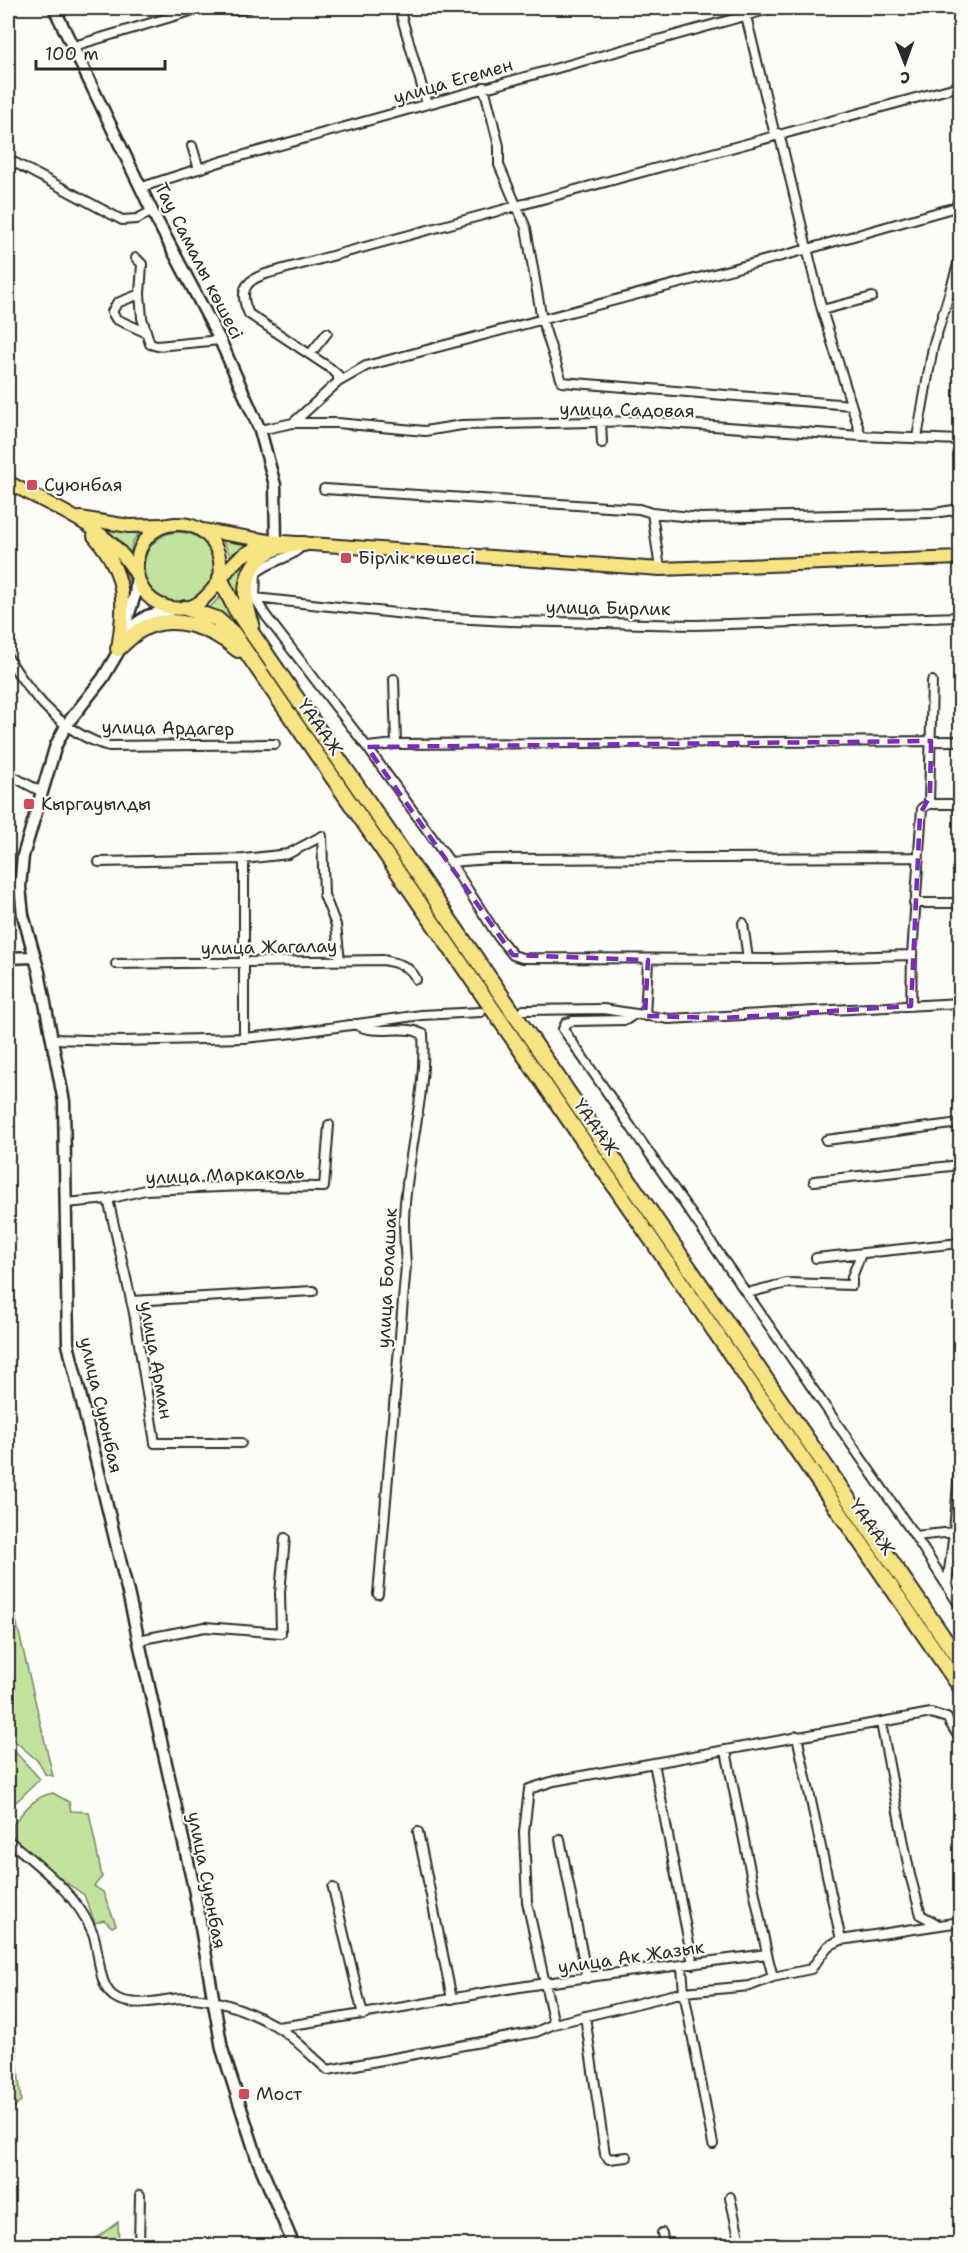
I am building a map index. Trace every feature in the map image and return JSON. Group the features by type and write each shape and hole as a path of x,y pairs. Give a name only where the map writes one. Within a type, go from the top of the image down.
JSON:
{"highway":[{"path":"257,637 246,604 246,586 250,572 262,556 272,550 286,545 304,544"},
{"name":"ҮАААЖ","path":"219,578 236,610 257,637 960,1661"},
{"name":"ҮАААЖ","path":"180,608 208,615 229,628 960,1687"},
{"path":"118,649 146,628 170,623 195,625 218,633 256,668"}],"main road":[{"name":"Тау Самалы көшесі","path":"54,8 152,210 220,340 260,430 276,485 267,541"},
{"path":"8,482 76,518 117,548 137,574 148,596 156,603 180,608 207,598 219,578 236,561 267,541"},
{"path":"76,518 129,526 192,525 210,537 220,556 219,578"},
{"path":"76,518 108,553 120,578 124,609 118,649"},
{"path":"118,649 135,595 136,559 144,540 151,533 170,524"},
{"path":"202,530 267,541 660,569 960,558"},
{"name":"улица Суюнбая","path":"180,608 154,613 140,620 118,649 103,678 68,724 56,745 40,791 24,856 20,887 23,915 39,972 64,1102 68,1344 195,1893 222,2049 257,2158 294,2246"},
{"path":"8,958 33,957"}],"street":[{"path":"74,46 201,8"},
{"path":"212,8 234,10 249,8"},
{"path":"399,8 427,104"},
{"name":"улица Егемен","path":"142,188 199,169 745,11 773,8"},
{"path":"745,11 774,131 779,134 822,310 861,436"},
{"path":"338,382 338,375 311,353 249,314 243,302 243,289 247,284 257,278 291,267 960,86"},
{"path":"484,87 499,146 499,165 518,207 532,254 531,264 542,321 562,382 568,385 851,405"},
{"path":"192,146 199,169"},
{"path":"8,159 122,220 137,219 152,210"},
{"path":"293,423 338,382 366,366 958,209 960,195"},
{"path":"136,258 142,264 140,294 145,332 150,344 157,346 220,340"},
{"path":"917,438 933,347 960,258"},
{"path":"140,294 117,303 112,312 116,319 145,332"},
{"path":"822,310 872,297"},
{"path":"311,353 327,333"},
{"path":"601,421 602,443"},
{"name":"улица Садовая","path":"260,430 293,423 338,423 425,431 462,425 601,421 960,440"},
{"path":"324,489 639,509 652,513 701,518 934,513 960,509"},
{"path":"652,513 660,569"},
{"path":"304,544 295,555 279,558 256,573 255,598 266,616 367,747 450,862 469,895 513,955 522,958 648,960 912,954"},
{"name":"улица Бирлик","path":"255,598 433,617 550,622 695,625 960,617"},
{"name":"улица Ардагер","path":"8,658 32,693 88,741 109,746 275,744"},
{"path":"394,679 396,744"},
{"path":"929,804 932,681"},
{"path":"367,747 396,744 960,741"},
{"path":"8,774 40,791"},
{"path":"910,1006 914,903 922,808 929,804 960,804"},
{"path":"99,862 244,859 288,854 322,836 324,895 336,925 340,961"},
{"path":"450,862 490,859 917,857"},
{"path":"244,859 244,1038"},
{"path":"8,888 20,887"},
{"path":"914,903 960,903"},
{"path":"743,923 748,959"},
{"name":"улица Жагалау","path":"116,964 383,960 400,963 413,973 416,979"},
{"path":"645,1016 648,960"},
{"path":"524,1010 603,1009 669,1019 723,1018 960,1003"},
{"path":"52,1039 134,1041 244,1038 421,1015 481,1012"},
{"path":"635,1014 626,1020 573,1021 566,1023 563,1029 915,1536 960,1606"},
{"name":"улица Болашак","path":"355,1024 370,1029 413,1030 423,1034 424,1042 404,1218 406,1266 378,1594"},
{"path":"826,1140 960,1123"},
{"name":"улица Маркаколь","path":"66,1203 108,1199 144,1190 246,1186 324,1187 329,1125"},
{"path":"814,1180 960,1164"},
{"name":"улица Арман","path":"108,1199 131,1301 155,1443 241,1443"},
{"path":"816,1258 960,1243"},
{"path":"747,1293 787,1283 852,1286 852,1277 861,1254"},
{"path":"131,1301 313,1292"},
{"path":"947,1586 957,1531 960,1458"},
{"path":"915,1536 957,1531"},
{"path":"138,1640 205,1627 281,1633 280,1593 285,1538"},
{"path":"554,2024 527,1902 524,1832 529,1789 554,1781 931,1713 947,1718 960,1739"},
{"path":"881,1723 910,1875 921,1916 937,1924"},
{"path":"797,1736 841,1940"},
{"path":"726,1751 773,1977"},
{"path":"654,1763 693,1964"},
{"path":"418,1832 452,2000"},
{"path":"560,1839 587,1978"},
{"path":"8,1840 52,1878 78,1908 92,1933 106,1991 118,2000 155,2002 183,1998 212,1999 277,2027 328,2070 536,2031 554,2024 684,1992 750,1986 773,1977 812,1969 828,1946 841,1940 960,1922"},
{"path":"333,1888 363,2015"},
{"name":"улица Ак Жазык","path":"277,2027 649,1968 682,1967 767,1954"},
{"path":"682,1967 684,1992 713,2144"},
{"path":"585,2016 605,2154 609,2159 627,2157"},
{"path":"139,2246 140,2195"},
{"path":"730,2197 741,2246"},
{"path":"662,2233 664,2246"}],"highlighted area":[{"path":"931,741 930,796 920,814 911,1006 723,1018 645,1016 648,960 513,955 367,747"}],"green space":[{"path":"103,529 139,534 133,541 130,554 119,540"},
{"path":"179,532 198,538 208,548 214,567 208,586 198,596 179,602 160,596 150,586 144,567 150,548 160,538"},
{"path":"222,539 251,544 231,557"},
{"path":"111,549 127,575 130,589 128,605 124,576"},
{"path":"257,554 243,611 229,584 239,566"},
{"path":"222,595 259,658 224,616 208,609"},
{"path":"8,1589 53,1776 45,1774 39,1762 8,1735"},
{"path":"8,1744 40,1779 16,1802 8,1803"},
{"path":"53,1793 69,1802 71,1811 89,1812 102,1877 94,1886 103,1892 116,1925 112,1927 104,1920 95,1923 84,1895 23,1853 14,1837 13,1825 25,1810 41,1797"},
{"path":"8,1960 21,2101 8,2114"},
{"path":"118,2222 119,2245 87,2245"}],"place":[{"name":"Суюнбая","path":"32,485"},
{"name":"Бірлік көшесі","path":"346,558"},
{"name":"Кыргауылды","path":"29,804"},
{"name":"Мост","path":"244,2094"}]}
